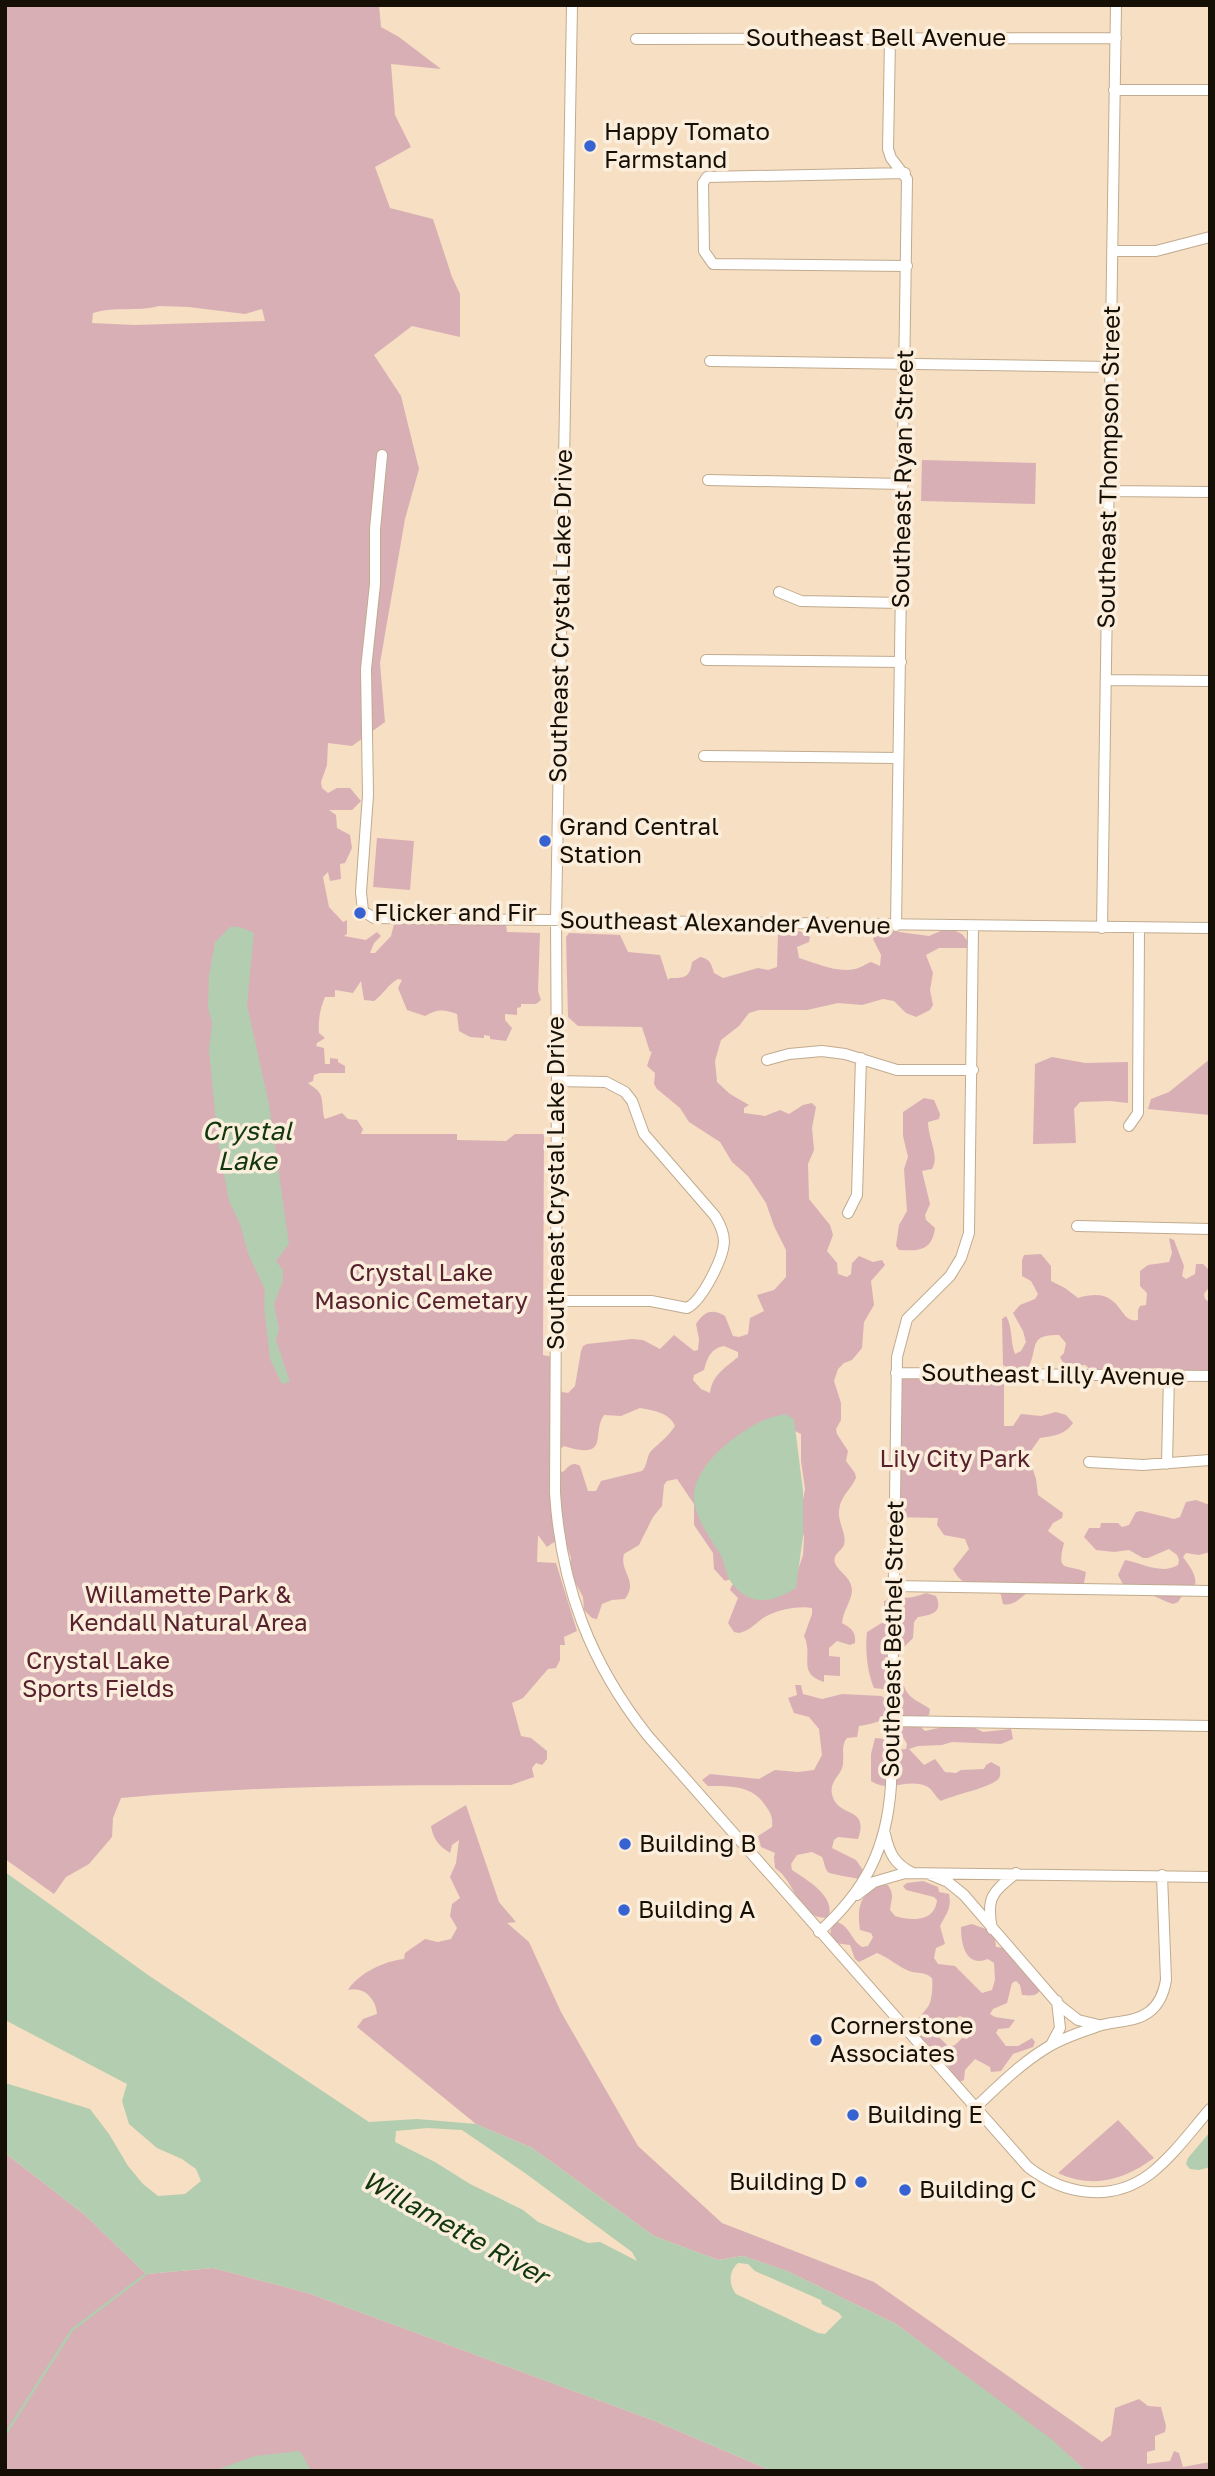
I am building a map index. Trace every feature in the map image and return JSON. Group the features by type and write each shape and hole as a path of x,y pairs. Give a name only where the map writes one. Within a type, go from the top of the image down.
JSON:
{"street":[{"name":"Southeast Crystal Lake Drive","path":"572,5 556,920 555,1493 557,1531 564,1567 583,1628 597,1660 634,1719 974,2109 1028,2167 1051,2183 1070,2190 1086,2192 1119,2189 1135,2183 1165,2160 1210,2109"},
{"name":"Southeast Thompson Street","path":"1102,928 1116,5"},
{"name":"Southeast Bell Avenue","path":"636,39 1116,38"},
{"name":"Southeast Ryan Street","path":"890,39 888,149 891,158 907,178 896,926"},
{"path":"1114,90 1210,90"},
{"path":"905,173 711,176 705,180 704,251 713,264 906,266"},
{"path":"1112,251 1156,251 1210,237"},
{"path":"710,361 1111,368"},
{"name":"Southeast Alexander Avenue","path":"382,455 375,529 375,584 366,669 368,794 361,892 363,911 374,918 1210,928"},
{"path":"708,480 903,484"},
{"path":"1109,491 1210,492"},
{"path":"779,592 801,601 901,603"},
{"path":"706,660 901,662"},
{"path":"1107,680 1210,681"},
{"path":"704,756 898,758"},
{"name":"Southeast Bethel Street","path":"819,1932 849,1903 885,1834 891,1785 897,1357 907,1319 950,1276 966,1245 971,1220 973,927"},
{"path":"1129,1126 1138,1113 1139,928"},
{"path":"767,1060 789,1054 822,1051 861,1058 880,1066 910,1072 973,1070"},
{"path":"848,1213 857,1195 861,1058"},
{"path":"556,1301 651,1301 687,1308 697,1302 722,1254 724,1243 720,1224 715,1216 644,1134 632,1101 625,1093 606,1082 557,1081"},
{"path":"1077,1226 1210,1228"},
{"name":"Southeast Lilly Avenue","path":"897,1373 1210,1376"},
{"path":"1167,1464 1169,1375"},
{"path":"1089,1462 1143,1465 1210,1460"},
{"path":"894,1586 1210,1591"},
{"path":"892,1721 1210,1726"},
{"path":"885,1834 890,1854 897,1863 911,1872 929,1874 952,1885 964,1895 1057,2001 1078,2020 1100,2025"},
{"path":"849,1903 874,1882 894,1874 911,1872 1210,1877"},
{"path":"992,1929 990,1899 1000,1885 1016,1873"},
{"path":"974,2109 1024,2064 1051,2045 1100,2025 1143,2016 1152,2010 1161,1998 1167,1980 1162,1875"},
{"path":"1051,2045 1060,2028 1057,2001"}],"green space":[{"path":"5,5 379,5 381,27 399,37 441,69 391,64 395,115 411,147 375,167 390,208 433,219 460,294 460,337 412,326 374,355 401,396 419,469 405,519 380,663 385,722 352,746 328,743 322,788 328,793 337,788 350,788 361,801 352,810 329,810 336,815 337,828 350,835 352,848 345,863 340,864 341,879 330,881 328,872 323,877 329,907 343,922 347,920 347,934 344,936 366,940 377,932 381,936 370,953 375,953 391,936 394,924 506,924 507,932 540,933 538,991 541,1000 536,1004 521,1004 521,1007 517,1008 517,1015 505,1014 505,1020 512,1028 506,1041 490,1039 490,1036 484,1035 484,1038 470,1037 459,1031 457,1014 452,1012 441,1010 425,1016 407,1010 398,988 402,980 394,981 374,1001 364,1000 361,981 353,993 335,990 335,997 325,997 323,1001 319,1033 325,1038 316,1046 324,1048 325,1064 330,1064 330,1058 338,1059 338,1062 345,1066 345,1073 320,1073 314,1075 313,1081 308,1083 319,1093 325,1119 342,1113 348,1119 357,1120 363,1129 361,1134 457,1134 457,1140 506,1141 515,1134 544,1134 543,1355 558,1358 561,1362 559,1388 568,1393 575,1386 583,1346 632,1339 643,1340 660,1349 674,1335 694,1351 698,1350 696,1324 705,1314 712,1312 725,1316 733,1336 748,1334 750,1318 764,1311 757,1295 774,1290 786,1277 786,1250 766,1203 748,1176 732,1162 720,1142 689,1122 680,1108 657,1089 654,1084 655,1073 647,1066 652,1051 650,1052 642,1027 578,1026 568,1017 566,937 569,933 620,935 628,952 660,955 668,980 686,976 692,962 700,957 708,960 714,973 723,978 758,968 768,970 777,967 778,934 787,928 810,937 809,942 797,947 799,958 841,970 855,969 871,962 880,966 881,955 873,939 877,929 929,936 943,930 962,934 969,943 967,948 939,948 926,955 933,973 930,990 933,1005 930,1010 916,1017 906,1013 894,1001 883,999 862,1005 838,1003 807,1010 759,1010 749,1013 739,1026 721,1040 715,1061 717,1082 730,1094 749,1105 744,1108 744,1113 765,1116 780,1110 789,1114 803,1105 812,1103 816,1107 812,1128 814,1150 808,1164 809,1199 830,1225 833,1235 827,1251 837,1263 838,1274 847,1277 851,1274 852,1263 859,1256 873,1262 882,1260 885,1265 871,1281 874,1305 864,1322 862,1348 852,1360 838,1369 834,1381 841,1403 841,1420 836,1429 837,1434 848,1451 846,1461 856,1478 840,1506 839,1516 845,1541 834,1560 851,1586 852,1591 842,1623 852,1630 855,1643 850,1645 837,1641 829,1648 829,1656 840,1657 840,1676 824,1675 824,1682 810,1674 808,1669 807,1643 804,1636 812,1608 799,1607 776,1612 739,1633 734,1632 728,1623 738,1598 730,1590 732,1585 798,1570 803,1555 804,1538 800,1516 805,1489 801,1434 791,1429 716,1536 731,1579 725,1581 714,1569 713,1553 694,1525 694,1504 677,1479 667,1481 664,1485 662,1506 653,1517 639,1545 624,1554 624,1566 630,1581 625,1599 602,1604 597,1619 584,1610 583,1597 569,1571 571,1558 566,1543 554,1542 547,1547 538,1535 537,1562 556,1563 577,1631 564,1637 565,1645 560,1645 560,1660 556,1668 548,1669 523,1698 512,1703 521,1736 531,1738 547,1751 547,1759 542,1765 536,1763 532,1768 534,1777 511,1785 267,1789 121,1798 113,1818 112,1837 89,1864 66,1877 54,1894 5,1859","holes":["159,306 245,314 262,309 265,321 134,325 92,323 93,313","724,1346 738,1352 738,1357 716,1377 710,1393 701,1389 693,1380 694,1375 704,1370 710,1354","640,1408 665,1415 675,1426 651,1451 642,1471 601,1481 596,1491 588,1491 580,1466 573,1464 563,1472 558,1470 560,1449 564,1446 579,1450 594,1448 604,1415 621,1416"]},
{"path":"922,460 1036,463 1035,504 921,501"},
{"path":"377,838 414,841 410,890 373,887"},
{"path":"1052,1057 1085,1063 1128,1062 1128,1103 1080,1102 1074,1109 1076,1143 1033,1144 1035,1064"},
{"path":"1210,1059 1210,1115 1148,1109 1151,1099 1169,1092"},
{"path":"924,1098 934,1100 940,1114 939,1119 928,1122 934,1164 932,1169 922,1171 930,1204 925,1215 926,1220 935,1228 928,1245 913,1250 899,1250 896,1246 899,1225 907,1211 904,1169 908,1157 903,1136 903,1112"},
{"path":"1169,1238 1174,1240 1184,1266 1182,1276 1186,1279 1195,1274 1196,1264 1203,1264 1210,1271 1210,1286 1204,1294 1210,1303 1210,1372 1154,1368 1146,1374 1102,1378 1085,1365 1065,1366 1060,1357 1064,1353 1066,1343 1059,1335 1049,1335 1038,1340 1028,1368 1012,1370 1003,1365 1002,1319 1006,1316 1008,1320 1015,1354 1021,1351 1026,1342 1013,1313 1020,1305 1035,1299 1038,1294 1031,1281 1022,1276 1024,1255 1041,1254 1051,1266 1051,1281 1078,1298 1104,1296 1112,1300 1126,1317 1138,1320 1138,1310 1140,1306 1146,1305 1147,1293 1140,1286 1140,1271 1148,1265 1169,1262 1172,1253"},
{"name":"Lily City Park","path":"896,1373 1004,1374 1004,1426 1013,1426 1021,1414 1041,1416 1056,1412 1066,1415 1073,1423 1070,1427 1058,1434 1040,1438 1028,1455 1038,1495 1063,1513 1062,1518 1053,1523 1048,1531 1064,1543 1062,1563 1064,1566 1086,1572 1084,1583 1057,1583 1047,1589 1031,1590 1014,1602 1003,1604 998,1583 967,1583 962,1581 953,1569 969,1549 965,1539 944,1535 937,1525 938,1518 894,1517"},
{"path":"1196,1500 1210,1505 1210,1552 1199,1555 1186,1553 1183,1557 1193,1572 1195,1585 1194,1589 1184,1593 1178,1602 1173,1604 1125,1588 1118,1575 1125,1560 1165,1569 1178,1565 1177,1555 1169,1549 1148,1558 1129,1550 1096,1550 1084,1537 1089,1528 1100,1528 1101,1523 1118,1523 1122,1527 1129,1525 1136,1512 1141,1511 1174,1519 1180,1517 1186,1502"},
{"path":"926,1593 936,1596 937,1610 918,1617 914,1622 913,1638 902,1649 898,1658 906,1690 930,1709 929,1715 920,1719 918,1724 925,1731 969,1725 983,1732 1011,1729 1013,1739 1001,1744 952,1742 909,1749 924,1765 935,1759 945,1772 984,1769 991,1762 1000,1767 1000,1777 996,1781 941,1801 930,1789 919,1784 884,1786 871,1781 871,1754 875,1738 886,1739 896,1750 906,1749 907,1744 899,1730 902,1721 898,1695 890,1690 874,1688 867,1660 867,1632 885,1621 884,1601"},
{"path":"795,1685 801,1685 803,1694 822,1699 842,1694 881,1696 892,1702 885,1717 859,1726 857,1737 847,1738 843,1747 842,1768 832,1789 835,1802 856,1816 861,1828 858,1839 838,1837 832,1848 856,1860 865,1873 862,1879 828,1872 822,1857 812,1852 797,1855 791,1864 792,1870 825,1896 830,1910 828,1918 818,1917 803,1906 788,1881 775,1868 775,1853 761,1847 758,1836 772,1827 772,1821 760,1798 747,1790 708,1786 702,1780 710,1774 759,1779 775,1770 814,1770 822,1755 819,1729 809,1717 794,1713 788,1698 797,1695"},
{"path":"466,1805 499,1902 516,1922 507,1923 529,1942 561,2012 638,2146 722,2223 874,2282 1102,2442 1111,2435 1115,2408 1139,2399 1148,2406 1161,2407 1165,2432 1155,2436 1155,2450 1147,2452 1147,2464 1170,2461 1174,2451 1179,2453 1183,2467 1210,2462 1210,2471 1086,2471 1058,2446 896,2324 787,2271 743,2256 718,2260 654,2236 532,2148 476,2124 357,2027 363,2019 377,2014 368,1995 359,1990 348,1990 359,1978 388,1962 404,1959 405,1953 425,1939 438,1942 451,1939 457,1928 450,1916 452,1904 460,1898 450,1877 456,1863 459,1840 452,1845 450,1853 437,1842 431,1826"},
{"path":"923,1881 938,1887 939,1892 949,1894 949,1908 940,1926 945,1944 936,1948 934,1958 938,1964 955,1966 982,1993 992,1990 995,1980 994,1963 988,1959 974,1960 963,1947 961,1927 972,1924 994,1932 996,1947 1006,1948 1043,1983 1038,1993 1022,1995 1020,1985 1016,1981 1012,1983 1007,2003 993,2009 990,2014 1015,2020 1009,2028 998,2029 996,2033 1006,2046 1018,2046 1032,2038 1035,2042 1033,2047 1013,2054 1001,2071 991,2072 990,2067 975,2059 965,2070 964,2080 959,2082 940,2054 923,2045 914,2034 917,2021 930,2003 932,1978 909,1971 877,1953 859,1962 855,1959 850,1945 835,1943 830,1935 832,1925 837,1922 845,1927 862,1947 868,1946 873,1937 871,1933 860,1930 859,1910 866,1894 877,1884 888,1885 892,1898 890,1910 895,1916 915,1919 927,1916 932,1912 937,1900 906,1890 903,1886","holes":["960,2016 969,2020 969,2037 962,2038 955,2045 949,2047 935,2033 942,2024"]},
{"path":"1118,2120 1154,2158 1131,2172 1108,2180 1084,2180 1058,2173"},
{"path":"5,2153 85,2215 146,2274 213,2268 308,2293 655,2421 772,2471 5,2471"}],"water":[{"name":"Crystal Lake","path":"230,927 240,927 254,933 247,1005 269,1104 289,1244 276,1261 283,1270 283,1281 274,1304 279,1329 276,1340 290,1382 282,1384 270,1359 264,1306 265,1290 229,1201 219,1148 209,1049 212,1023 208,1007 209,976 215,942"},
{"path":"785,1414 794,1419 803,1491 803,1536 796,1588 779,1597 753,1599 738,1590 729,1579 721,1556 697,1513 695,1488 708,1463 729,1442 764,1420"},
{"name":"Willamette River","path":"5,1872 148,1975 369,2122 417,2119 476,2124 532,2148 654,2236 718,2260 743,2256 787,2271 896,2324 1050,2438 1086,2471 772,2471 655,2421 308,2293 213,2268 146,2274 85,2215 5,2153 5,2083 90,2109 128,2166 143,2184 158,2196 185,2194 201,2181 196,2169 182,2159 157,2148 129,2124 122,2101 127,2084 5,2020","holes":["427,2128 462,2130 632,2252 637,2261 600,2242 588,2243 538,2222 523,2210 395,2142 396,2131","738,2263 748,2264 755,2271 821,2300 822,2304 842,2317 825,2334 818,2333 736,2294 731,2278 732,2270"]},
{"path":"1210,2132 1210,2167 1190,2169 1186,2164 1188,2158"},
{"path":"300,2451 311,2471 214,2471 255,2456"}],"waterway":[{"path":"5,2435 72,2330 146,2274"}],"place":[{"name":"Happy Tomato Farmstand","path":"590,146"},
{"name":"Grand Central Station","path":"545,841"},
{"name":"Flicker and Fir","path":"360,913"},
{"name":"Building B","path":"625,1844"},
{"name":"Building A","path":"624,1910"},
{"name":"Cornerstone Associates","path":"816,2040"},
{"name":"Building E","path":"853,2115"},
{"name":"Building D","path":"861,2182"},
{"name":"Building C","path":"905,2190"}],"park label":[{"name":"Crystal Lake Masonic Cemetary","path":"421,1287"},
{"name":"Willamette Park & Kendall Natural Area","path":"188,1609"},
{"name":"Crystal Lake Sports Fields","path":"98,1675"}]}
